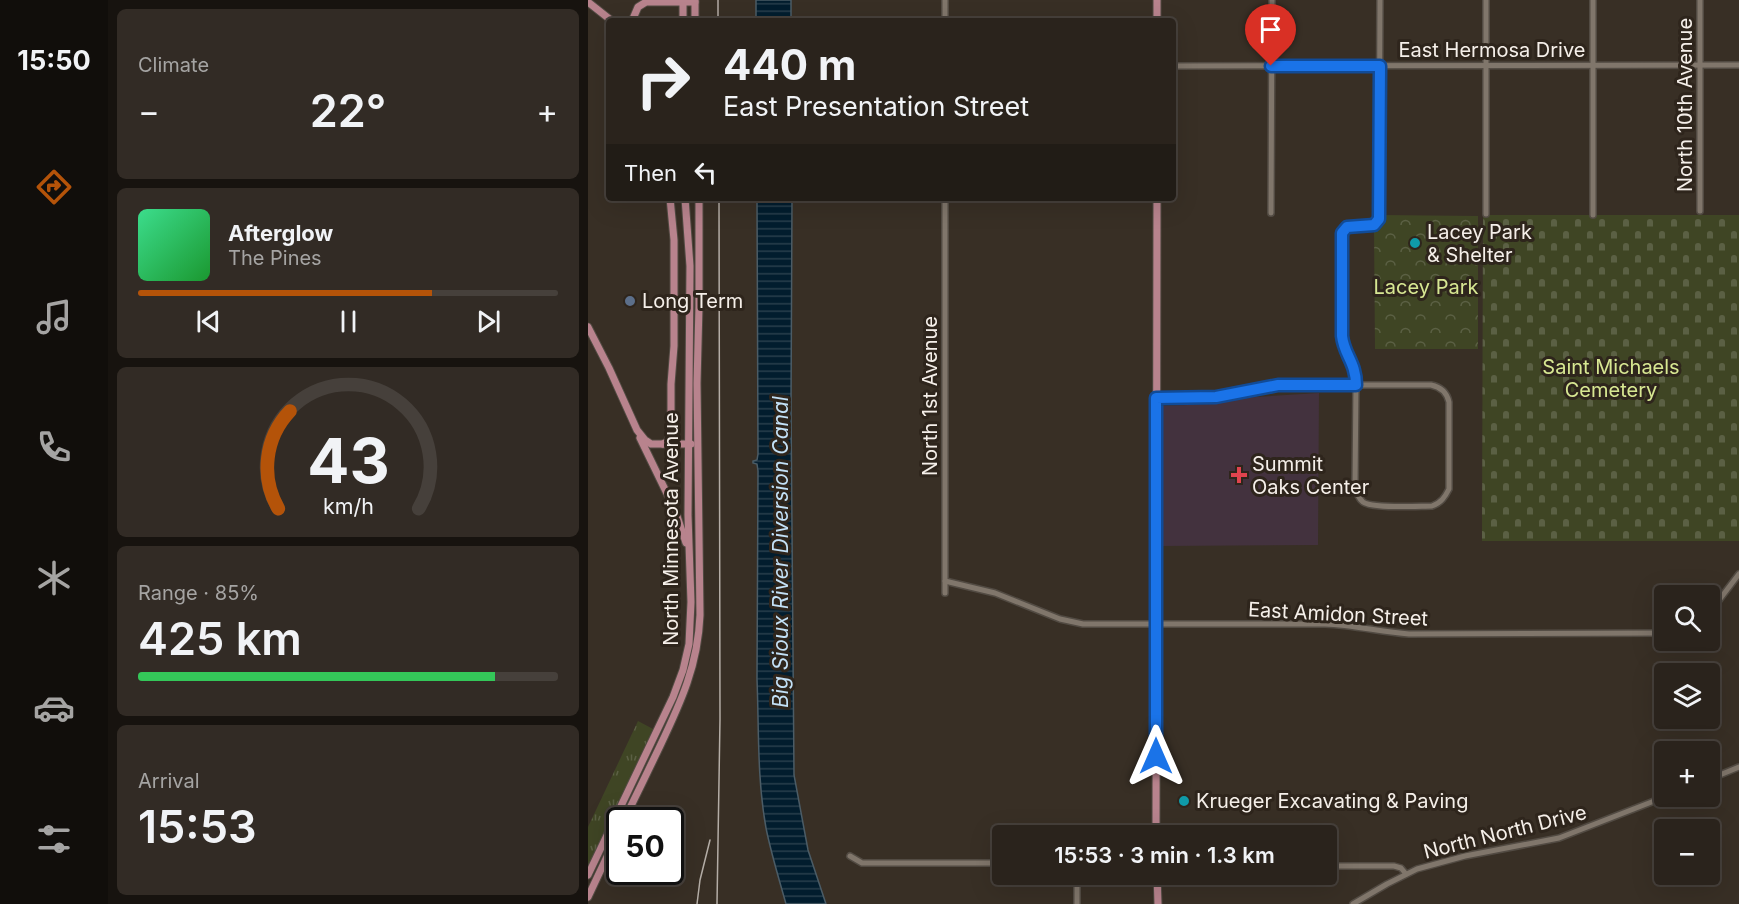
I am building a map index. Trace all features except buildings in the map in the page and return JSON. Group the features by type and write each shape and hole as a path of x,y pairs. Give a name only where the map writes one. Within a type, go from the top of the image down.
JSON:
{"main road":[{"path":"1157,0 1157,18"},
{"path":"682,1 683,18"},
{"path":"633,18 638,7 646,2 682,1 695,1 696,18"},
{"path":"588,2 608,18"},
{"path":"663,444 668,441 671,432 671,378 674,346 674,234 670,201"},
{"name":"North Minnesota Avenue","path":"588,875 679,682 689,644 691,608 688,444 690,288 685,201"},
{"name":"North Minnesota Avenue","path":"630,807 681,700 696,652 700,615 697,444 699,201"},
{"path":"1156,825 1157,201"},
{"path":"588,326 679,519 686,540 691,572"},
{"path":"637,430 648,443 697,444"},
{"path":"588,897 606,859"},
{"path":"1158,885 1158,904"}],"street":[{"path":"945,0 945,18"},
{"path":"1271,213 1272,0"},
{"path":"1156,398 1216,397 1278,385 1356,385 1431,385 1441,389 1449,402 1449,489 1444,498 1437,505 1432,506 1372,506 1360,500 1355,485 1356,385 1354,368 1343,345 1342,336 1342,233 1347,227 1374,225 1379,219 1380,0"},
{"path":"1486,0 1486,214"},
{"path":"1593,0 1593,215"},
{"name":"North 10th Avenue","path":"1700,0 1700,211"},
{"name":"East Hermosa Drive","path":"1176,66 1739,65"},
{"name":"North 1st Avenue","path":"945,201 945,593"},
{"path":"1720,599 1739,574"},
{"name":"East Amidon Street","path":"945,581 995,592 1074,623 1325,624 1409,634 1654,633"},
{"path":"1720,775 1739,767"},
{"name":"North North Drive","path":"1353,904 1406,874 1444,861 1559,838 1654,801"},
{"path":"850,856 862,863 992,863"},
{"path":"1337,866 1394,866 1401,868 1406,874"},
{"path":"1077,885 1077,904"}],"shaded area":[{"name":"Summit Oaks Center","path":"1319,393 1318,545 1159,546 1160,406 1214,404 1240,398"}],"green space":[{"name":"Lacey Park","path":"1379,215 1478,216 1478,349 1375,349 1374,225"},
{"name":"Saint Michaels Cemetery","path":"1483,215 1739,215 1739,541 1482,541"},
{"path":"1457,244 1471,244 1471,266 1457,266"},
{"path":"638,721 653,729 616,807 606,807 606,829 588,867 588,827"}],"water":[{"path":"756,0 791,0 791,18 756,18"},
{"name":"Big Sioux River Diversion Canal","path":"757,201 792,201 794,775 808,850 826,904 786,904 763,809 757,679 758,471 757,464 753,463 757,460"}],"railway":[{"path":"718,0 718,18"},
{"path":"717,904 720,719 719,201"},
{"path":"697,904 700,880 710,840"}],"place":[{"name":"Lacey Park & Shelter","path":"1415,243"},
{"name":"Long Term","path":"630,301"},
{"name":"Summit Oaks Center","path":"1239,475"},
{"name":"Krueger Excavating & Paving","path":"1184,801"}],"route":[{"path":"1156,756 1156,398 1216,397 1278,385 1356,385 1356,375 1352,361 1343,345 1342,336 1342,230 1350,226 1370,226 1379,221 1380,66 1271,66"}]}
